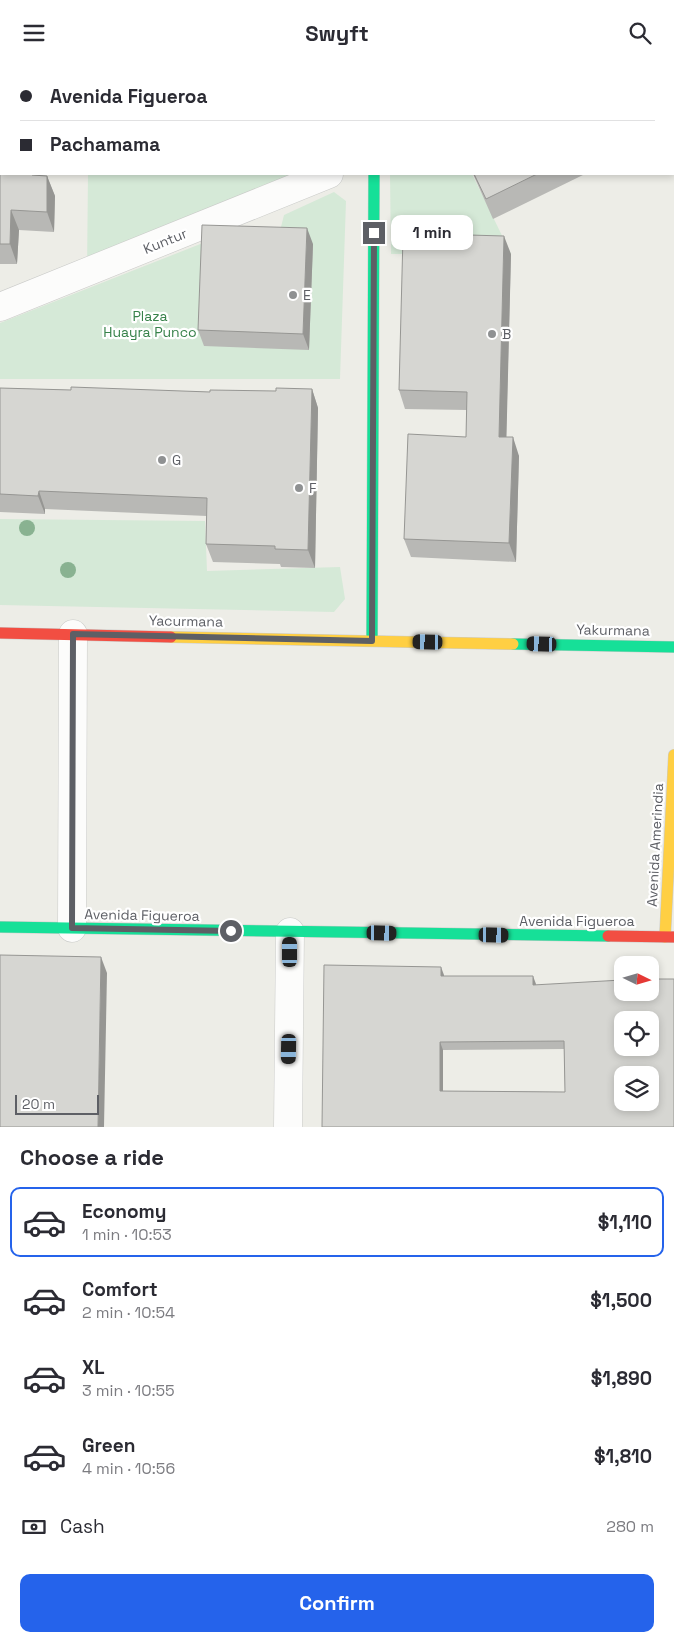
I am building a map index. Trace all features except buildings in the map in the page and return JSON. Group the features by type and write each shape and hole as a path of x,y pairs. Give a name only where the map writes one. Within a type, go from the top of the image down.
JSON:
{"street":[{"name":"Kuntur","path":"0,307 327,175"},
{"path":"372,641 374,175"},
{"name":"Yacurmana","path":"0,633 372,641"},
{"path":"72,928 73,634"},
{"name":"Yakurmana","path":"372,641 674,647"},
{"name":"Avenida Amerindia","path":"670,937 674,755"},
{"name":"Avenida Figueroa","path":"0,927 670,937"},
{"path":"288,1127 290,932"}],"green space":[{"path":"88,175 327,175 87,273"},
{"path":"390,175 472,175 511,254 391,254"},
{"name":"Plaza Huayra Punco","path":"334,192 346,201 340,379 0,379 0,323 208,241 277,243 284,215"},
{"path":"0,519 205,521 207,571 340,567 345,599 334,612 0,605"}],"traffic: fast":[{"path":"372,640 374,175"},
{"path":"513,644 674,647"},
{"path":"0,927 608,936"}],"traffic: slow":[{"path":"171,637 513,644"},
{"path":"665,937 674,755"}],"traffic: jam":[{"path":"0,633 171,637"},
{"path":"608,936 674,937"}],"place":[{"name":"E","path":"293,295"},
{"name":"B","path":"492,334"},
{"name":"G","path":"162,460"},
{"name":"F","path":"299,488"}],"route":[{"path":"231,931 72,928 73,634 372,641 374,233"}]}
